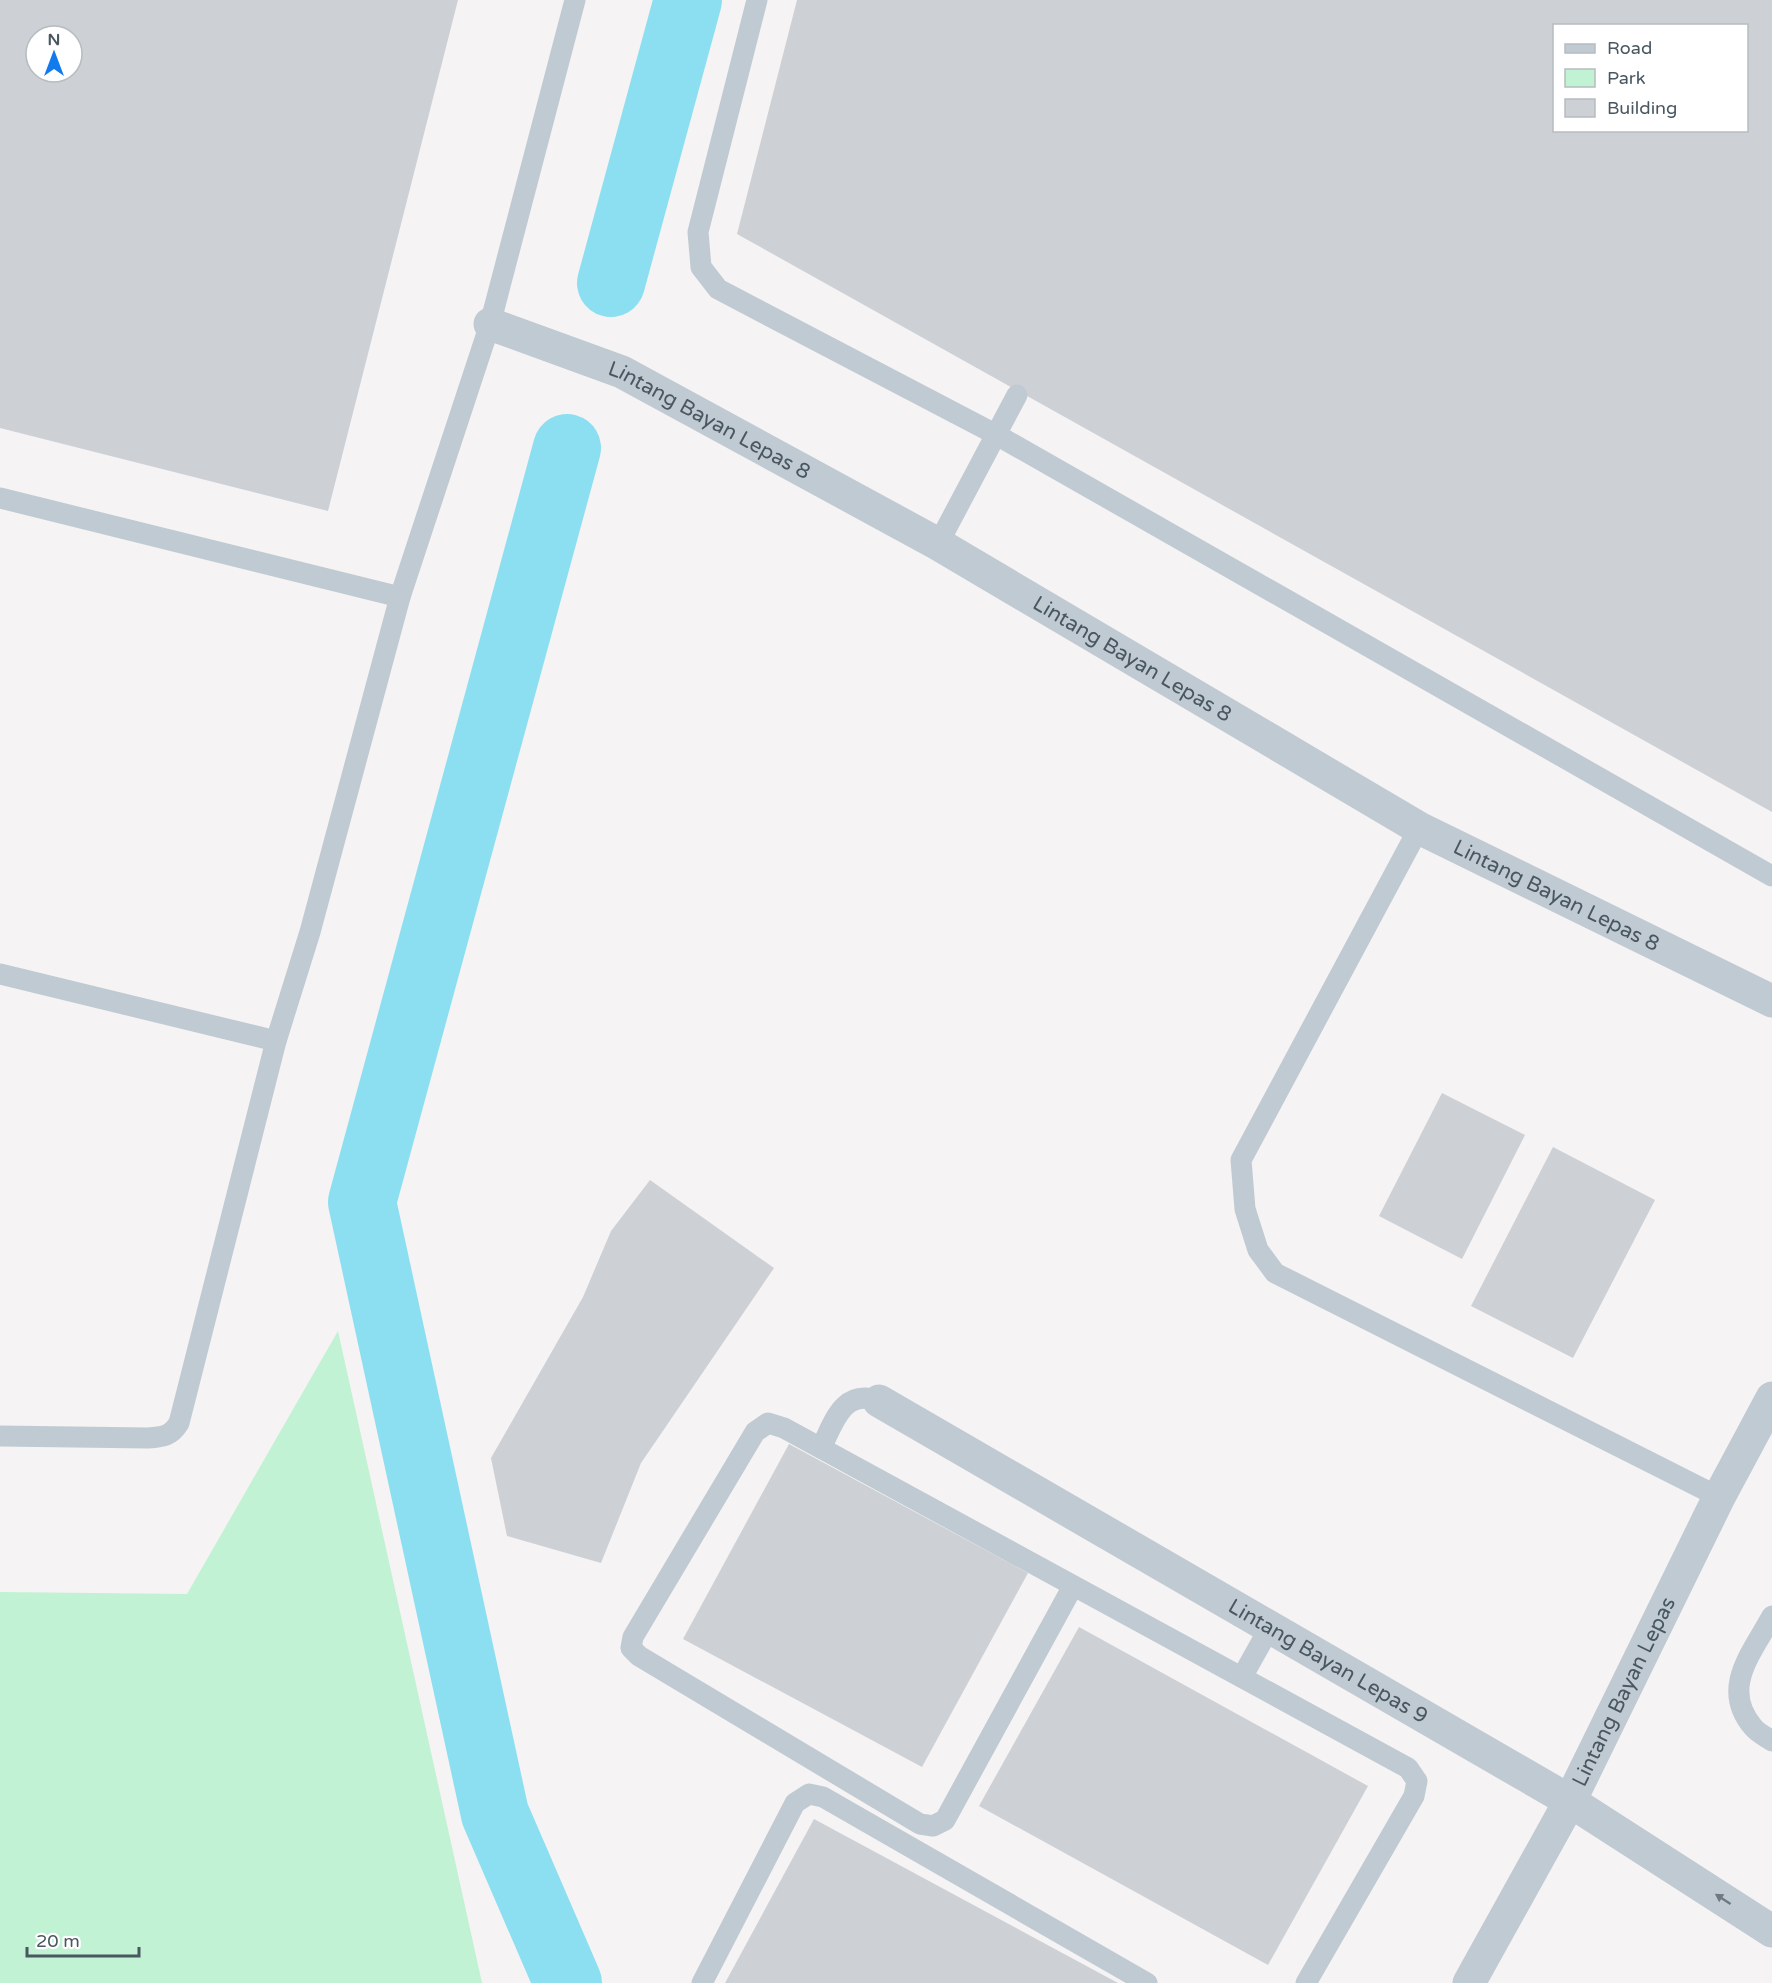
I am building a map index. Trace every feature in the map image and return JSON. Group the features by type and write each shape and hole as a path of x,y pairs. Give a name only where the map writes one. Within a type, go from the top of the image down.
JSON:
{"street":[{"name":"Lintang Bayan Lepas 8","path":"490,324 622,372 938,544 1419,828 1772,1001"},
{"name":"Lintang Bayan Lepas","path":"1469,1983 1570,1801 1719,1497 1772,1398"},
{"name":"Lintang Bayan Lepas 9","path":"879,1401 1570,1801 1772,1931"}],"lane":[{"path":"0,1436 164,1437 174,1431 179,1423 276,1041 309,932 400,597 490,324 576,0"},
{"path":"757,0 698,232 701,267 718,289 995,434 1772,876"},
{"path":"938,544 1017,395"},
{"path":"0,498 400,597"},
{"path":"1419,828 1241,1160 1245,1209 1258,1250 1275,1273 1719,1497"},
{"path":"0,974 276,1041"},
{"path":"820,1448 840,1411 848,1403 858,1398 869,1397 879,1401"},
{"path":"1073,1586 945,1820 933,1826 920,1824 639,1656 631,1648 633,1637 755,1432 768,1423 784,1428 1408,1768 1417,1781 1414,1796 1306,1983"},
{"path":"1772,1616 1739,1676 1739,1703 1754,1728 1772,1741"},
{"path":"1242,1677 1270,1627"},
{"path":"702,1983 795,1803 809,1794 823,1797 1147,1983"}],"green space":[{"path":"338,1331 482,1983 0,1983 0,1592 187,1594"}],"building":[{"path":"0,0 458,0 328,511 0,428"},
{"path":"797,0 1772,0 1772,812 737,234"},
{"path":"1442,1093 1525,1135 1462,1259 1379,1216"},
{"path":"1553,1147 1655,1200 1573,1358 1471,1306"},
{"path":"650,1180 774,1268 641,1463 601,1563 507,1536 491,1458 583,1297 611,1231"},
{"path":"789,1444 1028,1573 922,1767 683,1639"},
{"path":"1079,1627 1368,1786 1268,1965 979,1806"},
{"path":"814,1819 1118,1983 725,1983"}],"waterway":[{"path":"611,283 688,0"},
{"path":"567,448 362,1202 495,1814 568,1983"}]}
